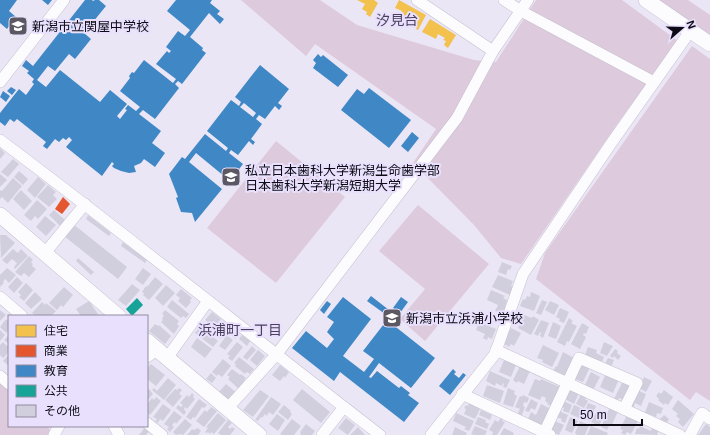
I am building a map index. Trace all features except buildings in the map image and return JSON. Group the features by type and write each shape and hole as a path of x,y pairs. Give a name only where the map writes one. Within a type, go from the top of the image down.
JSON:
{"street":[{"path":"0,82 64,0"},
{"path":"417,0 493,51"},
{"path":"504,0 654,82"},
{"path":"227,409 276,355 457,118 493,51 528,0"},
{"path":"646,0 710,44"},
{"path":"431,435 495,354 522,274 691,30"},
{"path":"0,140 85,204 380,435"},
{"path":"45,253 85,204"},
{"path":"1,219 45,253 117,315"},
{"path":"0,297 21,315"},
{"path":"208,301 154,352 227,409 255,434"},
{"path":"496,350 680,435"},
{"path":"462,394 546,434 579,358 636,383 624,410"},
{"path":"0,376 8,383"},
{"path":"322,435 344,407"},
{"path":"690,435 702,413 710,419"},
{"path":"148,424 162,435"}],"shaded area":[{"path":"241,0 320,0 357,25 474,60 496,62 536,0 622,0 678,41 620,120 521,264 501,258 474,225 413,163 436,129 315,44 306,56"},
{"path":"657,0 688,0 710,15 710,37"},
{"path":"692,46 710,59 710,401 696,392 690,400 536,279 545,253"},
{"path":"276,141 345,197 276,283 207,228"},
{"path":"418,205 489,264 425,341 400,319 425,289 379,251"},
{"path":"0,383 8,390 8,427 48,427 50,431 48,435 0,435"}],"place":[{"name":"新潟市立関屋中学校","path":"18,26"},
{"name":"私立日本歯科大学新潟生命歯学部 日本歯科大学新潟短期大学","path":"231,177"},
{"name":"新潟市立浜浦小学校","path":"392,318"}],"district":[{"name":"汐見台","path":"397,20"},
{"name":"浜浦町一丁目","path":"240,330"}]}
